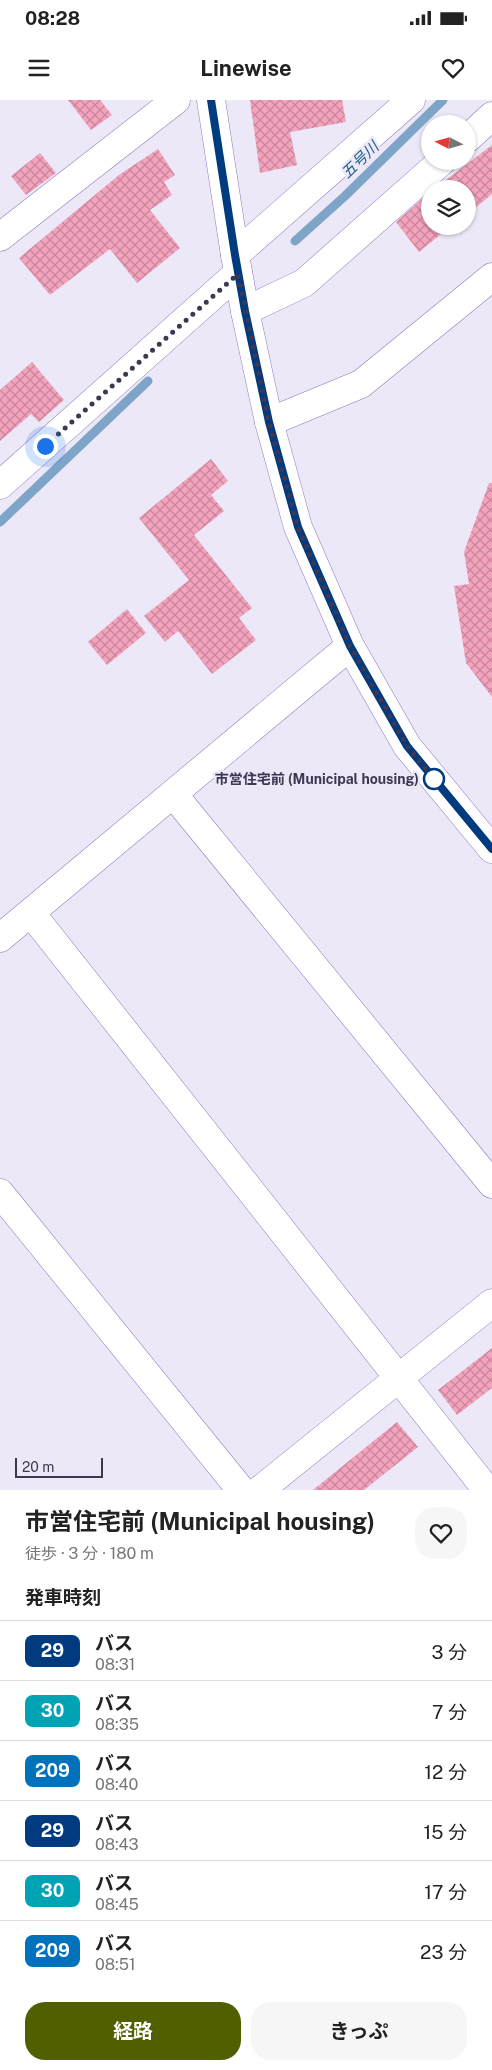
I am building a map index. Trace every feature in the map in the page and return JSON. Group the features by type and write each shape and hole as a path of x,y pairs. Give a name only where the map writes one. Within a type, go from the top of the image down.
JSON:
{"street":[{"path":"0,237 176,100"},
{"path":"211,100 245,311 269,422 298,527 350,646 407,746 492,849"},
{"path":"0,485 411,100"},
{"path":"476,131 492,116"},
{"path":"245,311 304,283 432,170"},
{"path":"269,422 361,384 492,276"},
{"path":"0,938 350,646"},
{"path":"173,794 492,1184"},
{"path":"31,913 487,1490"},
{"path":"0,1193 241,1490"},
{"path":"260,1490 492,1303"}],"building":[{"path":"68,100 100,100 112,115 91,130"},
{"path":"250,100 342,100 346,122 290,132 297,165 260,173"},
{"path":"492,145 492,194 476,207 476,180 446,180 459,170 476,170 476,157"},
{"path":"158,149 175,175 164,182 172,195 150,210 180,248 137,283 110,249 50,295 19,258 119,175"},
{"path":"40,153 56,173 26,195 11,176"},
{"path":"421,200 421,235 440,235 419,252 396,222"},
{"path":"32,362 64,400 39,422 31,414 0,441 0,390"},
{"path":"211,459 228,481 211,495 224,511 194,535 252,608 239,618 256,640 212,674 178,631 165,642 144,616 189,580 139,518"},
{"path":"489,483 492,483 492,697 466,663 454,586 469,584 464,552"},
{"path":"127,609 146,633 107,665 88,642"},
{"path":"492,1348 492,1388 457,1415 438,1390"},
{"path":"397,1422 418,1447 364,1490 313,1490"}],"waterway":[{"name":"五号川","path":"295,241 345,196 443,100"},
{"name":"五号川","path":"0,522 148,381"}],"bus line":[{"name":"29","path":"211,100 245,311 269,422 298,527 350,646 407,746 492,849"}],"place":[{"name":"市営住宅前 (Municipal housing)","path":"434,779"}],"route":[{"path":"45,446 238,274 269,422 298,527 350,646 407,746 434,779"}]}
